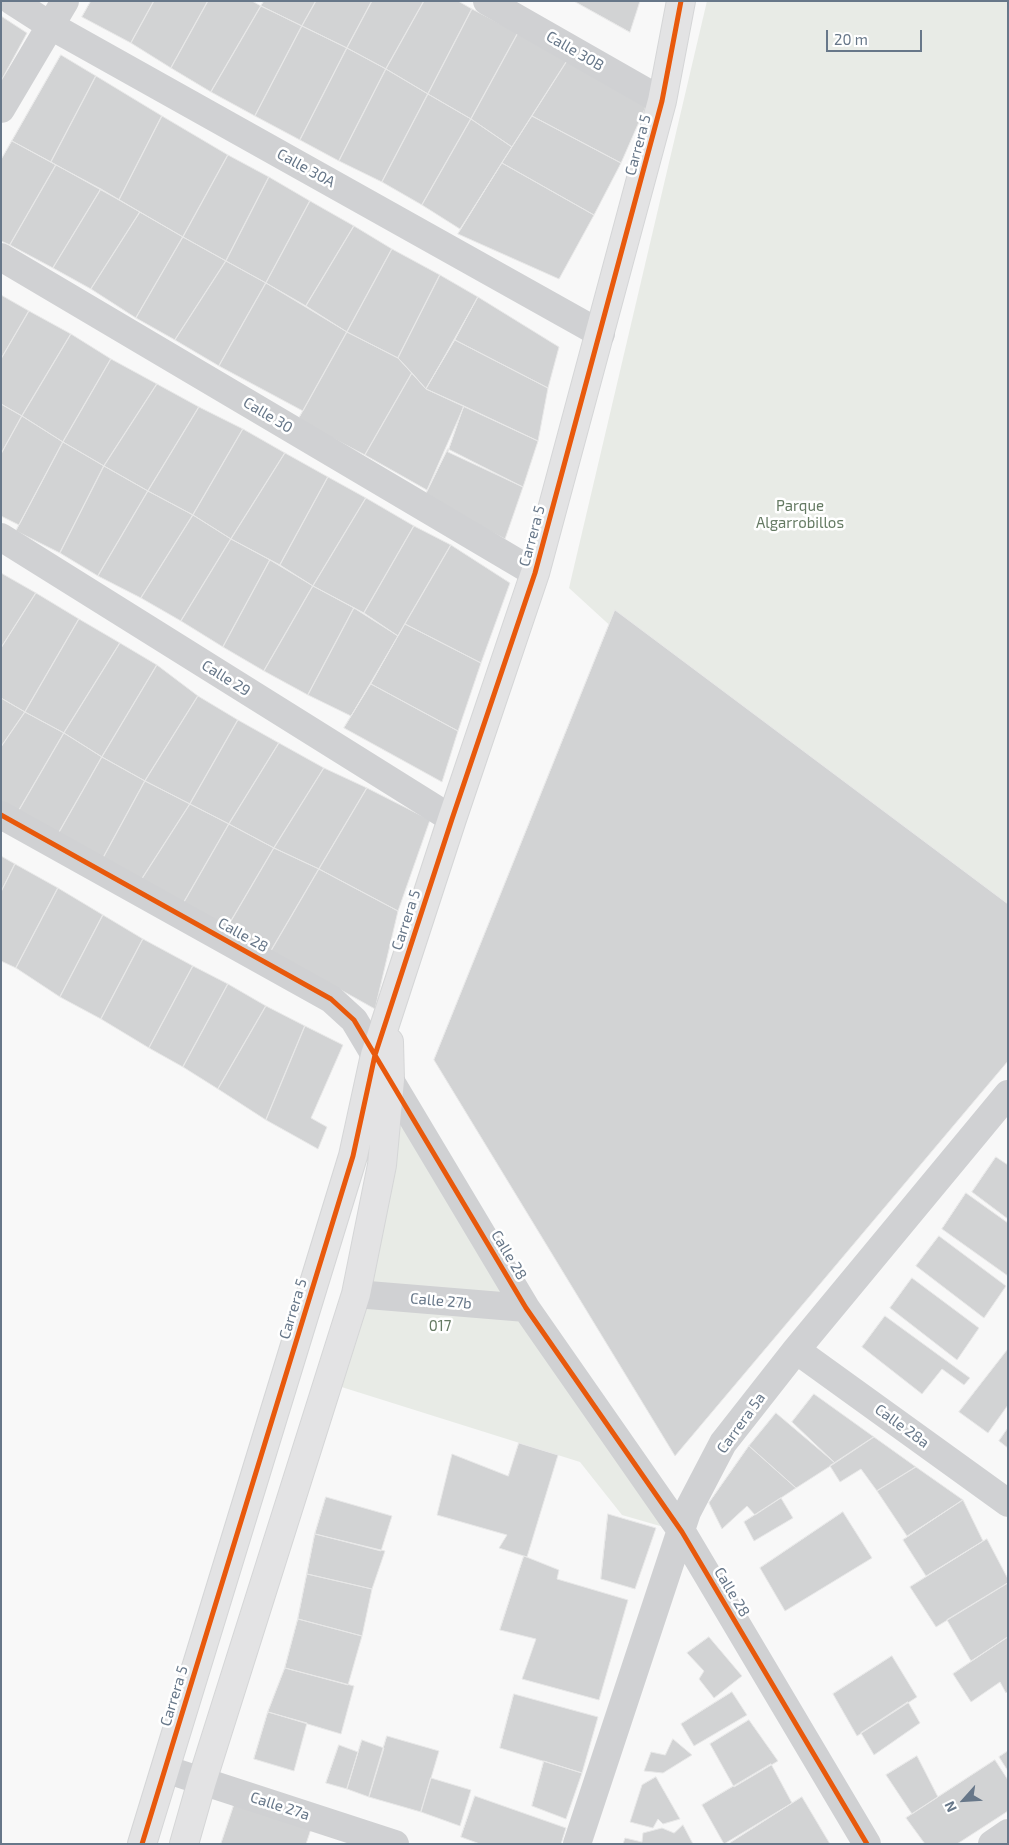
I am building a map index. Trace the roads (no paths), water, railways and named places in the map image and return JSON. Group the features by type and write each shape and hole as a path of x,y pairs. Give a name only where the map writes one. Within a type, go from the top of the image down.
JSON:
{"street":[{"name":"Calle 30A","path":"12,1 51,26 601,334"},
{"path":"1,109 65,1"},
{"name":"Calle 30B","path":"487,1 662,101"},
{"name":"Carrera 5","path":"142,1844 353,1156 375,1055 535,573 601,334 662,101 681,1"},
{"name":"Calle 30","path":"1,257 535,573"},
{"name":"Calle 29","path":"1,537 452,819"},
{"name":"Calle 28","path":"1,814 331,999 354,1020 526,1308 682,1532 867,1844"},
{"name":"Carrera 5","path":"184,1844 202,1781 356,1294 382,1165 390,1080 388,1018"},
{"name":"Carrera 5a","path":"577,1844 682,1532 687,1512 723,1443 796,1350 981,1128 1003,1109"},
{"name":"Calle 27b","path":"356,1294 526,1308"},
{"name":"Calle 28a","path":"796,1350 1008,1503"},
{"name":"Calle 27a","path":"165,1769 395,1844"},
{"path":"992,1844 1008,1833"}],"park label":[{"name":"Parque Algarrobillos","path":"800,514"},
{"name":"017","path":"440,1326"}]}
